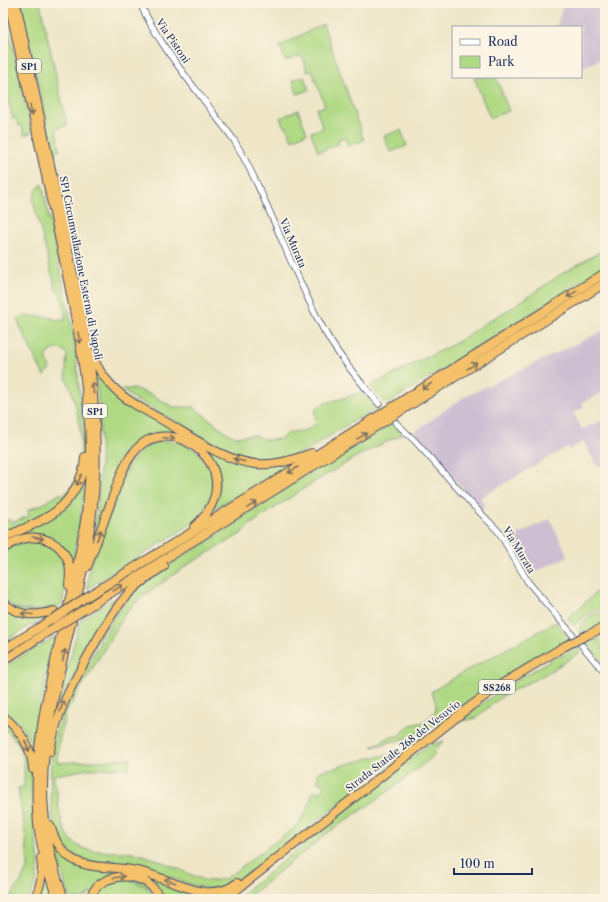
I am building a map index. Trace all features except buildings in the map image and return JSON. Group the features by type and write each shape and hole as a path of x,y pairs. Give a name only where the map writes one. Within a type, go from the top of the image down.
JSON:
{"highway":[{"name":"SP1 Circumvallazione Esterna di Napoli","path":"9,3 88,345 94,399 97,463 93,505 80,584 65,634"},
{"name":"SP1 Circumvallazione Esterna di Napoli","path":"16,3 39,130"},
{"name":"SP1 Circumvallazione Esterna di Napoli","path":"52,189 83,365 90,448 86,513 65,634"},
{"path":"3,650 72,603 106,586 179,541 605,273"},
{"path":"3,661 605,282"},
{"path":"88,345 102,374 120,394 136,405 223,454 244,462 266,464 288,461 331,446"},
{"path":"3,540 7,536 50,515 70,497 79,482 85,463 87,400"},
{"path":"80,584 120,477 127,463 134,451 146,442 160,437 178,438 192,444 201,450 214,472 217,489 208,513 179,541"},
{"path":"44,770 48,763 54,729 68,690 112,614 122,601 152,573 224,526 233,516"},
{"path":"3,550 14,541 30,537 39,537 56,545 68,561 70,572 68,592 61,618 65,634 49,720 43,788 48,838 55,871 64,899"},
{"path":"3,602 12,610 25,614 44,613 54,615 89,594"},
{"name":"Strada Statale 268 del Vesuvio","path":"225,899 442,728 502,684 586,635 605,627"},
{"path":"34,899 39,885 42,865 38,835 37,806 37,770 40,735 65,634"},
{"path":"3,716 16,728 27,745 33,761 33,779 37,806"},
{"path":"43,788 52,833 57,843 68,856 86,864 137,870 197,891 216,892 224,891 232,887 280,855"},
{"path":"38,826 44,854 57,899"},
{"path":"231,899 267,866"},
{"path":"88,899 102,882 117,877 127,876 146,882 154,888 160,899"}],"street":[{"name":"Via Pistoni","path":"140,3 146,16 172,58 194,87"},
{"name":"Via Murata","path":"194,87 233,139 264,198 288,257 325,332 359,380 379,404"},
{"name":"Via Murata","path":"396,423 415,441 499,532 528,582 605,673"}],"shaded area":[{"path":"564,3 605,3 605,58 582,68 582,26 556,26"},
{"path":"605,330 605,392 582,402 584,407 573,413 582,429 605,419 605,464 597,467 584,441 569,450 567,447 480,498 485,505 482,509 442,466 414,432 464,397"},
{"path":"550,519 568,556 531,574 514,549 516,546 513,541 509,541 508,539"}],"green space":[{"path":"3,3 30,122 31,133 24,135 22,126 19,126 16,118 13,119 3,77 3,72 5,70 3,63"},
{"path":"21,3 40,3 67,125 56,129 60,150 53,153"},
{"path":"323,24 364,140 348,146 345,137 337,140 339,144 318,152 311,132 323,128 316,109 325,106 312,71 307,72 304,59 299,56 285,61 280,46"},
{"path":"304,77 309,90 297,94 293,80"},
{"path":"474,78 496,78 509,111 490,118"},
{"path":"298,110 307,133 292,140 286,126 284,127 280,118"},
{"path":"401,130 407,146 390,152 384,136"},
{"path":"42,184 71,320 83,427 83,459 78,479 62,502 51,510 3,537 3,522 9,519 11,523 29,516 28,510 43,504 61,493 62,496 71,488 80,465 81,451 79,423 74,399 67,382 67,354 59,349 50,352 46,356 50,369 44,376 17,320 19,317 32,316 65,320 61,296 56,291 33,200 36,190"},
{"path":"605,249 605,267 387,404 370,386 458,342 563,273"},
{"path":"94,363 118,393 231,459 295,462 211,511 218,495 219,478 214,461 210,454 203,448 193,442 174,435 134,449 91,547 100,478 99,410"},
{"path":"122,389 136,389 152,395 173,407 193,407 229,434 236,437 253,435 267,440 281,439 290,433 303,431 312,427 317,422 315,415 316,408 363,391 378,409 348,424 314,446 300,453 278,459 264,460 238,454 213,443 133,398"},
{"path":"392,424 403,434 361,454 306,487 248,526 241,534 189,564 139,599 124,616 66,713 60,737 57,762 130,759 130,768 90,769 54,775 54,784 56,784 62,824 72,841 79,846 95,851 126,852 146,856 204,880 211,881 225,879 298,825 307,811 313,791 321,792 324,785 318,782 318,772 374,757 405,752 248,873 223,888 204,888 138,866 97,863 82,859 68,851 59,838 52,816 51,774 54,739 60,720 73,690 126,601 136,590 171,564 210,540 288,487"},
{"path":"162,441 180,442 197,451 211,470 213,494 198,520 87,589 90,565 128,466 142,450"},
{"path":"85,478 83,503 72,567 47,538 3,547 3,544 8,539 50,518"},
{"path":"28,540 48,543 62,556 67,569 67,580 62,604 56,607 35,610 17,610 3,598 3,554 9,548"},
{"path":"605,584 605,604 599,609 587,614 574,626 568,618"},
{"path":"132,586 65,692 57,706 80,621"},
{"path":"3,605 51,615 3,642"},
{"path":"600,612 605,612 605,623 581,634 578,630 582,623 589,617"},
{"path":"556,622 570,639 514,672 481,694 444,722 407,738 372,747 387,738 400,735 410,725 424,722 434,713 436,707 435,700 431,692 464,672"},
{"path":"55,637 41,703 34,754 23,729 9,714 3,710 3,667"},
{"path":"599,638 605,655 605,665 587,644"},
{"path":"578,648 581,652 544,675 502,696 476,718 459,722 494,695 518,680 556,657 562,656"},
{"path":"3,718 20,735 31,768 34,824 39,863 36,883 29,899 9,899 28,867 26,841 18,788 24,787 24,761 20,747 16,740 3,728"},
{"path":"444,741 433,751 435,755 385,794 326,834 246,899 236,899 428,745"},
{"path":"55,845 62,854 221,895 217,899 164,899 161,893 120,874 85,899 71,899 66,887"},
{"path":"45,872 54,899 38,899"},
{"path":"127,879 144,886 157,899 91,899 106,884"}]}
